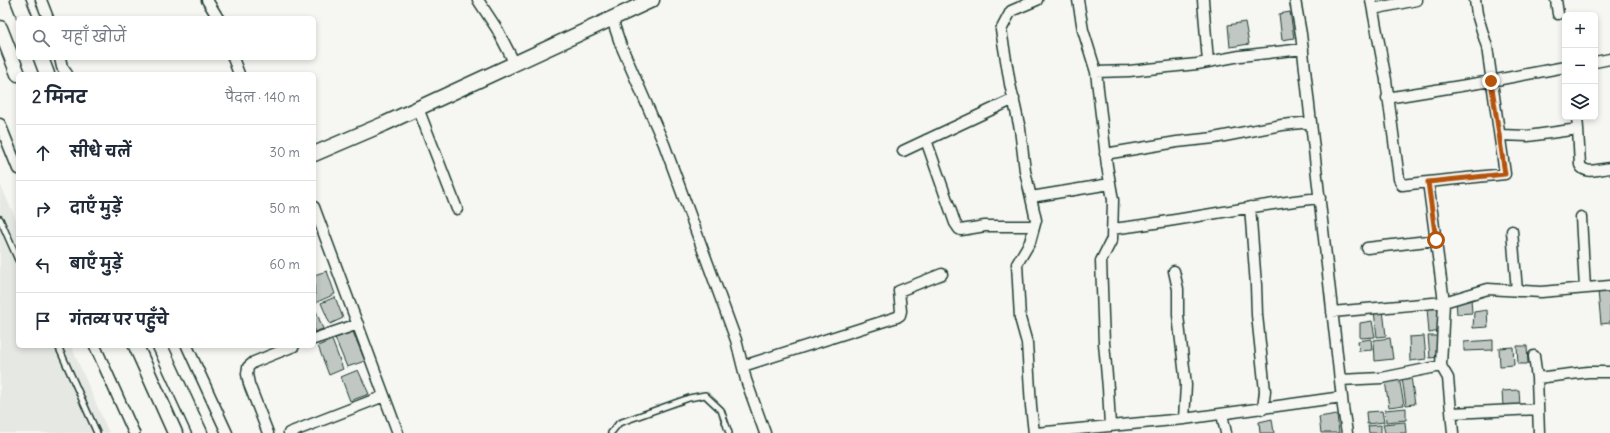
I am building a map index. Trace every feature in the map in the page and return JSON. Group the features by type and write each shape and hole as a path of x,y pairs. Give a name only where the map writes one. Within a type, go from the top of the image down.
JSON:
{"street":[{"path":"18,0 24,16"},
{"path":"41,0 47,16"},
{"path":"207,0 217,16"},
{"path":"478,0 497,29 515,64"},
{"path":"1037,0 1011,11 1002,30 1020,129 1024,171 1036,220 1030,242 1017,264 1020,318 1027,343 1031,406 1035,433 1095,430 1110,426 1184,419 1342,397"},
{"path":"1078,0 1083,30 1096,72 1105,154 1113,200 1112,239 1101,261 1110,426"},
{"path":"1203,0 1208,62"},
{"path":"1295,0 1303,49 1347,433"},
{"path":"1417,0 1372,5 1386,80 1387,98 1402,185 1505,174 1487,47 1477,14 1475,0"},
{"path":"1556,0 1558,14"},
{"path":"316,153 515,64 647,1"},
{"path":"612,19 620,42 664,144 736,340 742,366 759,421 765,433"},
{"path":"0,28 17,72"},
{"path":"1096,72 1129,71 1303,49"},
{"path":"1598,61 1610,59"},
{"path":"42,60 46,72"},
{"path":"60,60 62,67 66,72"},
{"path":"234,60 238,72"},
{"path":"1387,98 1562,68"},
{"path":"903,151 1014,99"},
{"path":"418,108 456,209"},
{"path":"1577,120 1580,165 1582,169 1586,171 1610,168"},
{"path":"1105,154 1177,142 1214,138 1282,125 1311,122"},
{"path":"0,124 16,164"},
{"path":"1500,136 1528,136 1578,129"},
{"path":"926,140 955,224 959,229 961,230 984,226 1034,226"},
{"path":"1428,182 1444,302 1441,366 1448,378 1453,433"},
{"path":"1031,197 1110,184"},
{"path":"1112,229 1147,225 1282,202 1320,198"},
{"path":"1250,207 1257,316 1265,391 1263,409"},
{"path":"316,212 398,433"},
{"path":"1581,217 1585,288"},
{"path":"1512,231 1517,290"},
{"path":"1367,248 1436,240"},
{"path":"1174,271 1178,289 1178,315 1186,385 1184,419"},
{"path":"742,366 900,316 899,291 942,274"},
{"path":"1332,312 1444,302 1488,289 1541,292 1610,286"},
{"path":"316,338 358,324"},
{"path":"97,348 134,433"},
{"path":"137,348 175,433"},
{"path":"161,348 200,433"},
{"path":"188,348 227,433"},
{"path":"268,433 246,374 248,368 254,362 289,348"},
{"path":"1534,356 1537,378 1539,433"},
{"path":"1340,380 1382,378 1441,366"},
{"path":"1537,378 1588,372 1610,372"},
{"path":"289,433 384,396"},
{"path":"1452,413 1538,409"},
{"path":"1222,414 1226,433"}],"lane":[{"path":"0,219 16,255"},
{"path":"59,348 97,433"},
{"path":"611,433 620,424 689,398 705,395 721,410 729,433"}],"shaded area":[{"path":"0,184 16,220 16,348 72,348 109,433 0,433"}],"building":[{"path":"1290,12 1294,38 1282,40 1279,14"},
{"path":"1245,22 1249,44 1230,47 1228,25"},
{"path":"327,271 335,294 316,303 316,274"},
{"path":"1610,290 1610,323 1601,324 1598,291"},
{"path":"335,297 343,318 330,324 321,303"},
{"path":"1471,298 1472,313 1457,314 1456,300"},
{"path":"1439,306 1440,331 1429,333 1427,308"},
{"path":"1383,310 1386,336 1377,337 1374,311"},
{"path":"1487,310 1488,327 1473,328 1474,312"},
{"path":"316,311 323,329 316,331"},
{"path":"1372,321 1375,337 1360,338 1360,323"},
{"path":"353,332 365,361 347,367 335,338"},
{"path":"1424,336 1426,359 1410,361 1409,337"},
{"path":"1428,336 1439,336 1439,357 1430,358"},
{"path":"1390,338 1393,359 1375,361 1374,340"},
{"path":"1371,339 1372,350 1359,351 1358,341"},
{"path":"332,340 343,369 329,375 318,346"},
{"path":"1493,340 1493,350 1464,351 1464,342"},
{"path":"1517,346 1527,346 1528,364 1518,364"},
{"path":"1513,347 1514,365 1500,366 1499,348"},
{"path":"358,370 369,394 350,401 341,377"},
{"path":"1399,377 1404,405 1389,407 1385,381"},
{"path":"1411,377 1415,404 1406,405 1402,378"},
{"path":"1519,390 1520,406 1503,406 1502,391"},
{"path":"1406,408 1406,420 1386,422 1385,410"},
{"path":"1382,411 1384,422 1367,424 1366,412"},
{"path":"1337,414 1339,433 1321,433 1319,417"},
{"path":"1272,419 1274,433 1260,433 1259,422"},
{"path":"1405,422 1406,433 1385,433 1383,424"},
{"path":"1381,425 1381,433 1369,433 1368,426"}],"route":[{"path":"1436,240 1428,182 1505,174 1491,81"}]}
